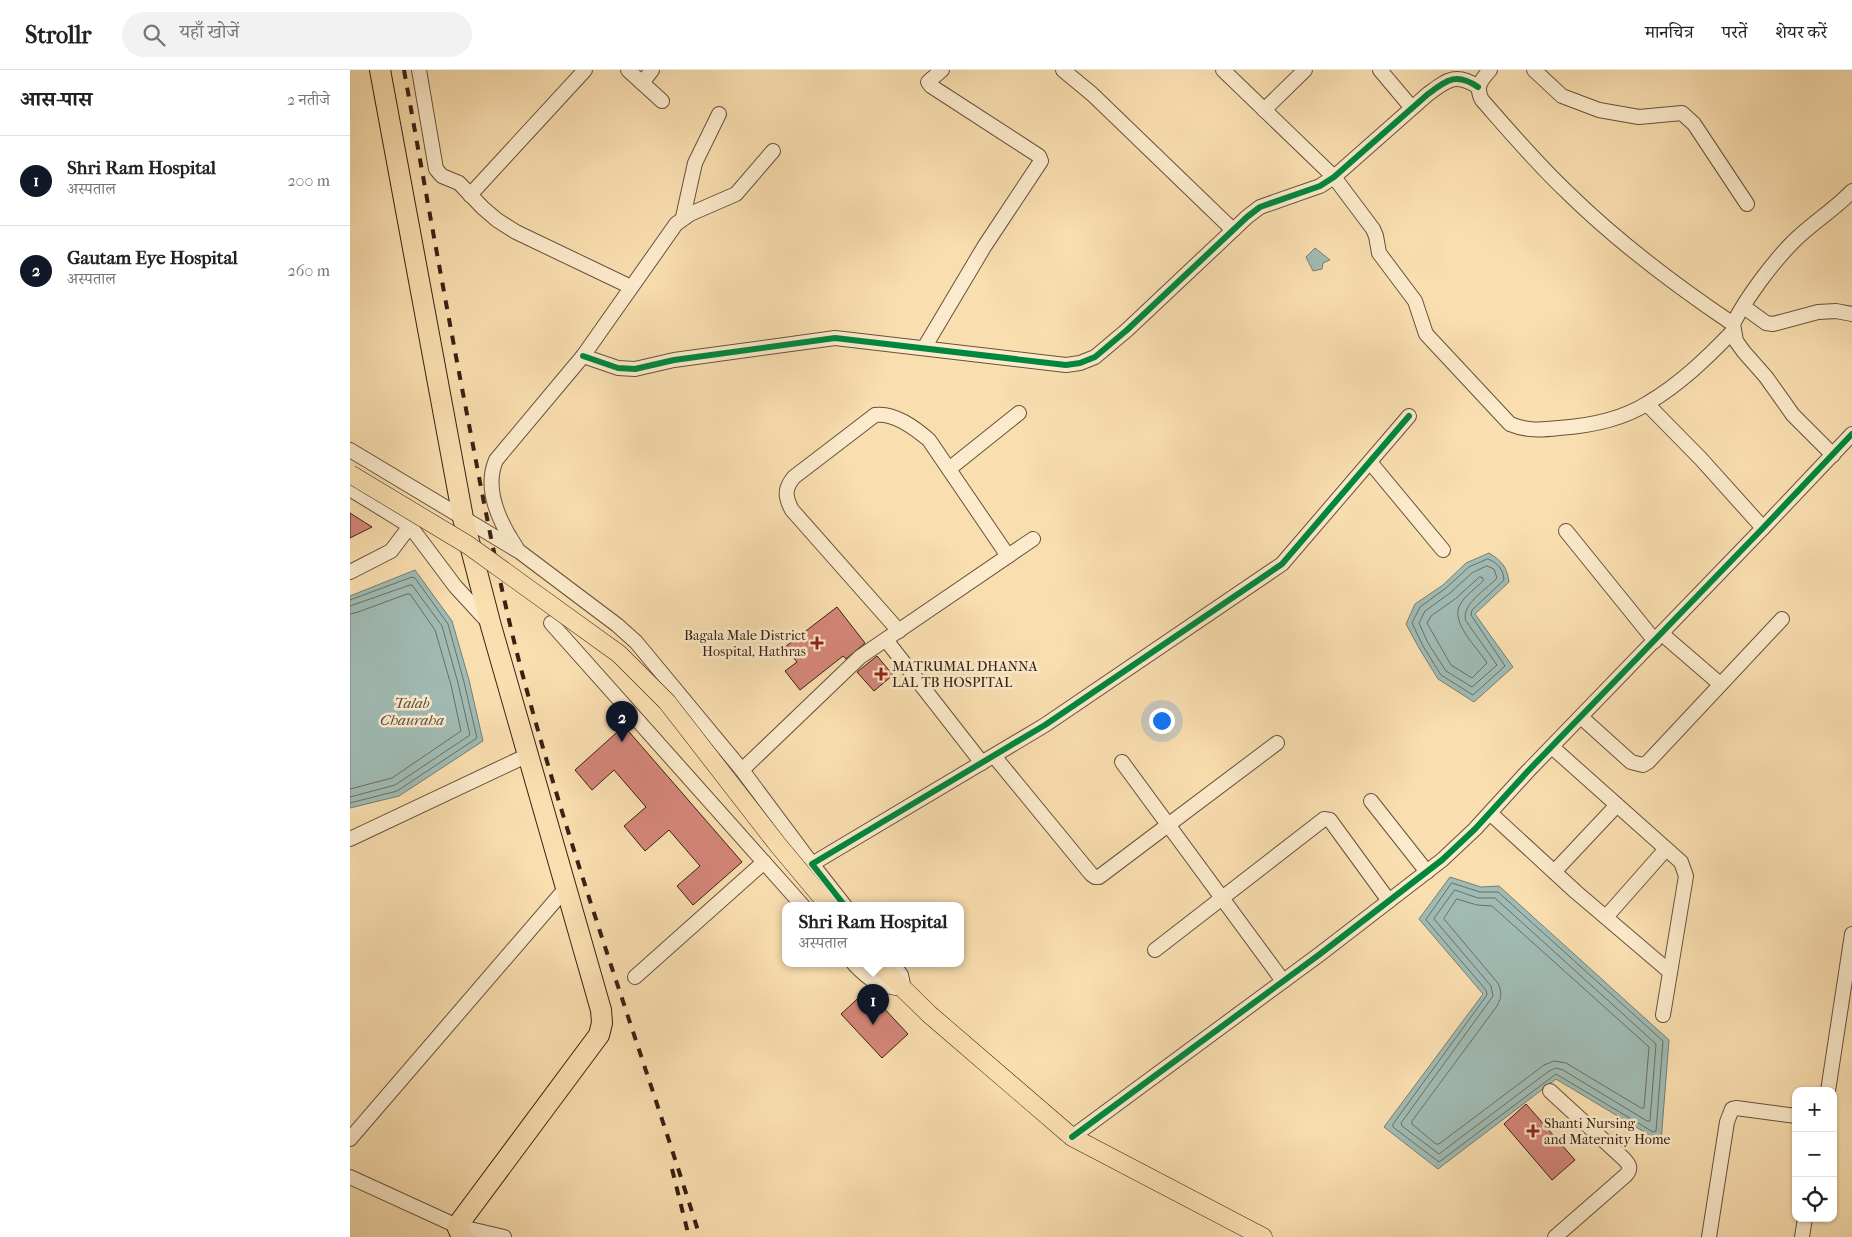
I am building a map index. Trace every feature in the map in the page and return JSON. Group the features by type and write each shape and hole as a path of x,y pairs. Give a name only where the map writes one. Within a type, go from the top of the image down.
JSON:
{"highway":[{"path":"380,70 463,518 528,755 602,1010 602,1023 599,1035 455,1233"}],"main road":[{"path":"350,474 468,545 620,654 667,702 778,845 826,902"},
{"path":"886,967 929,1014 1072,1136 1263,1237"}],"street":[{"path":"419,70 436,169 442,176 459,183 470,196 497,220 516,232 631,287"},
{"path":"628,70 662,101"},
{"path":"642,83 652,70"},
{"path":"924,348 984,247 1041,161 1040,156 931,86 928,82 942,70"},
{"path":"1063,70 1092,94 1234,230"},
{"path":"1223,70 1334,177 1373,229 1379,252 1415,301 1426,334 1510,424 1520,428 1533,430 1567,428 1599,422 1647,404 1699,366 1733,328 1744,307 1773,264 1795,240 1839,205 1852,191"},
{"path":"1264,110 1305,70"},
{"path":"1380,70 1412,108"},
{"path":"1490,70 1478,87 1479,94 1482,100 1534,159 1568,194 1662,274 1733,328 1736,341 1766,377 1793,415 1833,455"},
{"path":"1534,70 1562,96 1599,110 1639,117 1682,113 1694,124 1747,204"},
{"path":"470,196 576,73"},
{"path":"583,356 618,368 635,369 674,360 835,338 1066,365 1088,361 1127,330 1260,207 1320,186 1334,177 1412,108 1444,83 1456,78 1469,80 1478,87"},
{"path":"683,217 695,163 719,114"},
{"path":"520,552 500,522 493,497 492,473 496,460 583,356 676,224 683,217 736,194 773,151"},
{"path":"1744,307 1766,323 1773,324 1818,312 1836,311 1852,314"},
{"path":"1647,404 1701,458 1764,528"},
{"path":"949,469 1019,412"},
{"path":"899,631 792,510 787,500 786,491 788,484 794,477 875,415 890,415 929,440 1008,556"},
{"path":"812,864 1045,725 1282,564 1409,416"},
{"path":"1072,1136 1283,981 1449,854 1659,638 1852,434"},
{"path":"350,450 520,552 617,625 636,642 742,770 843,902"},
{"path":"1370,462 1443,550"},
{"path":"350,489 410,526 455,586 492,626"},
{"path":"350,572 391,551 410,526"},
{"path":"1566,531 1659,638 1720,684"},
{"path":"742,770 860,657 1033,539"},
{"path":"1581,717 1631,762 1643,765 1648,762 1782,619"},
{"path":"551,622 799,902"},
{"path":"886,640 988,759 1095,877 1102,876 1277,743"},
{"path":"1552,747 1681,862 1686,876 1663,1015"},
{"path":"350,839 528,755"},
{"path":"1122,762 1283,981"},
{"path":"1371,801 1427,872"},
{"path":"1554,872 1617,805"},
{"path":"1490,813 1554,872 1670,972"},
{"path":"1155,950 1319,822 1328,819 1389,901"},
{"path":"1606,917 1666,849"},
{"path":"636,977 764,862"},
{"path":"350,1140 566,888"},
{"path":"1829,1087 1848,980 1852,934"},
{"path":"857,967 866,977 876,983 885,987 904,989"},
{"path":"1550,1091 1623,1158 1630,1167 1630,1171 1626,1175 1555,1237"},
{"path":"1709,1237 1727,1122 1732,1109 1792,1115"},
{"path":"350,1177 455,1233 504,1237"},
{"path":"1802,1237 1804,1222"}],"water":[{"path":"1315,248 1330,260 1323,263 1322,269 1313,271 1306,257"},
{"path":"1489,553 1503,565 1509,582 1475,614 1513,667 1474,702 1438,679 1406,624 1415,604 1443,585 1466,563"},
{"name":"Talab Chauraha","path":"415,570 452,621 469,680 483,741 399,796 350,808 350,596"},
{"path":"1450,877 1481,887 1499,886 1669,1040 1661,1142 1556,1079 1438,1169 1384,1127 1483,994 1419,919"}],"building":[{"path":"350,513 372,527 350,538"},
{"path":"837,607 865,643 846,659 843,656 800,690 785,671 797,662 785,647"},
{"path":"877,656 893,675 874,691 857,672"},
{"path":"624,726 742,862 693,905 677,886 700,866 669,830 645,851 624,826 646,807 614,770 592,790 575,770"},
{"path":"867,990 908,1034 882,1058 841,1014"},
{"path":"1526,1104 1575,1160 1552,1180 1504,1124"}],"railway":[{"path":"404,70 483,496 500,581 520,665 561,809 700,1237"},
{"path":"672,1169 689,1237"}],"cycle path":[{"path":"583,356 618,368 635,369 674,360 835,338 1066,365 1080,363 1095,357 1127,330 1260,207 1320,186 1334,177 1428,94 1446,82 1458,79 1470,82 1478,87"},
{"path":"842,902 812,864 1045,725 1282,564 1409,416"},
{"path":"1072,1137 1320,954 1442,860 1475,829 1528,771 1852,434"}],"place":[{"name":"Bagala Male District Hospital, Hathras","path":"817,643"},
{"name":"MATRUMAL DHANNA LAL TB HOSPITAL","path":"881,674"},
{"name":"Gautam Eye Hospital","path":"622,742"},
{"name":"Shri Ram Hospital","path":"873,1025"},
{"name":"Shanti Nursing and Maternity Home","path":"1533,1131"}]}
